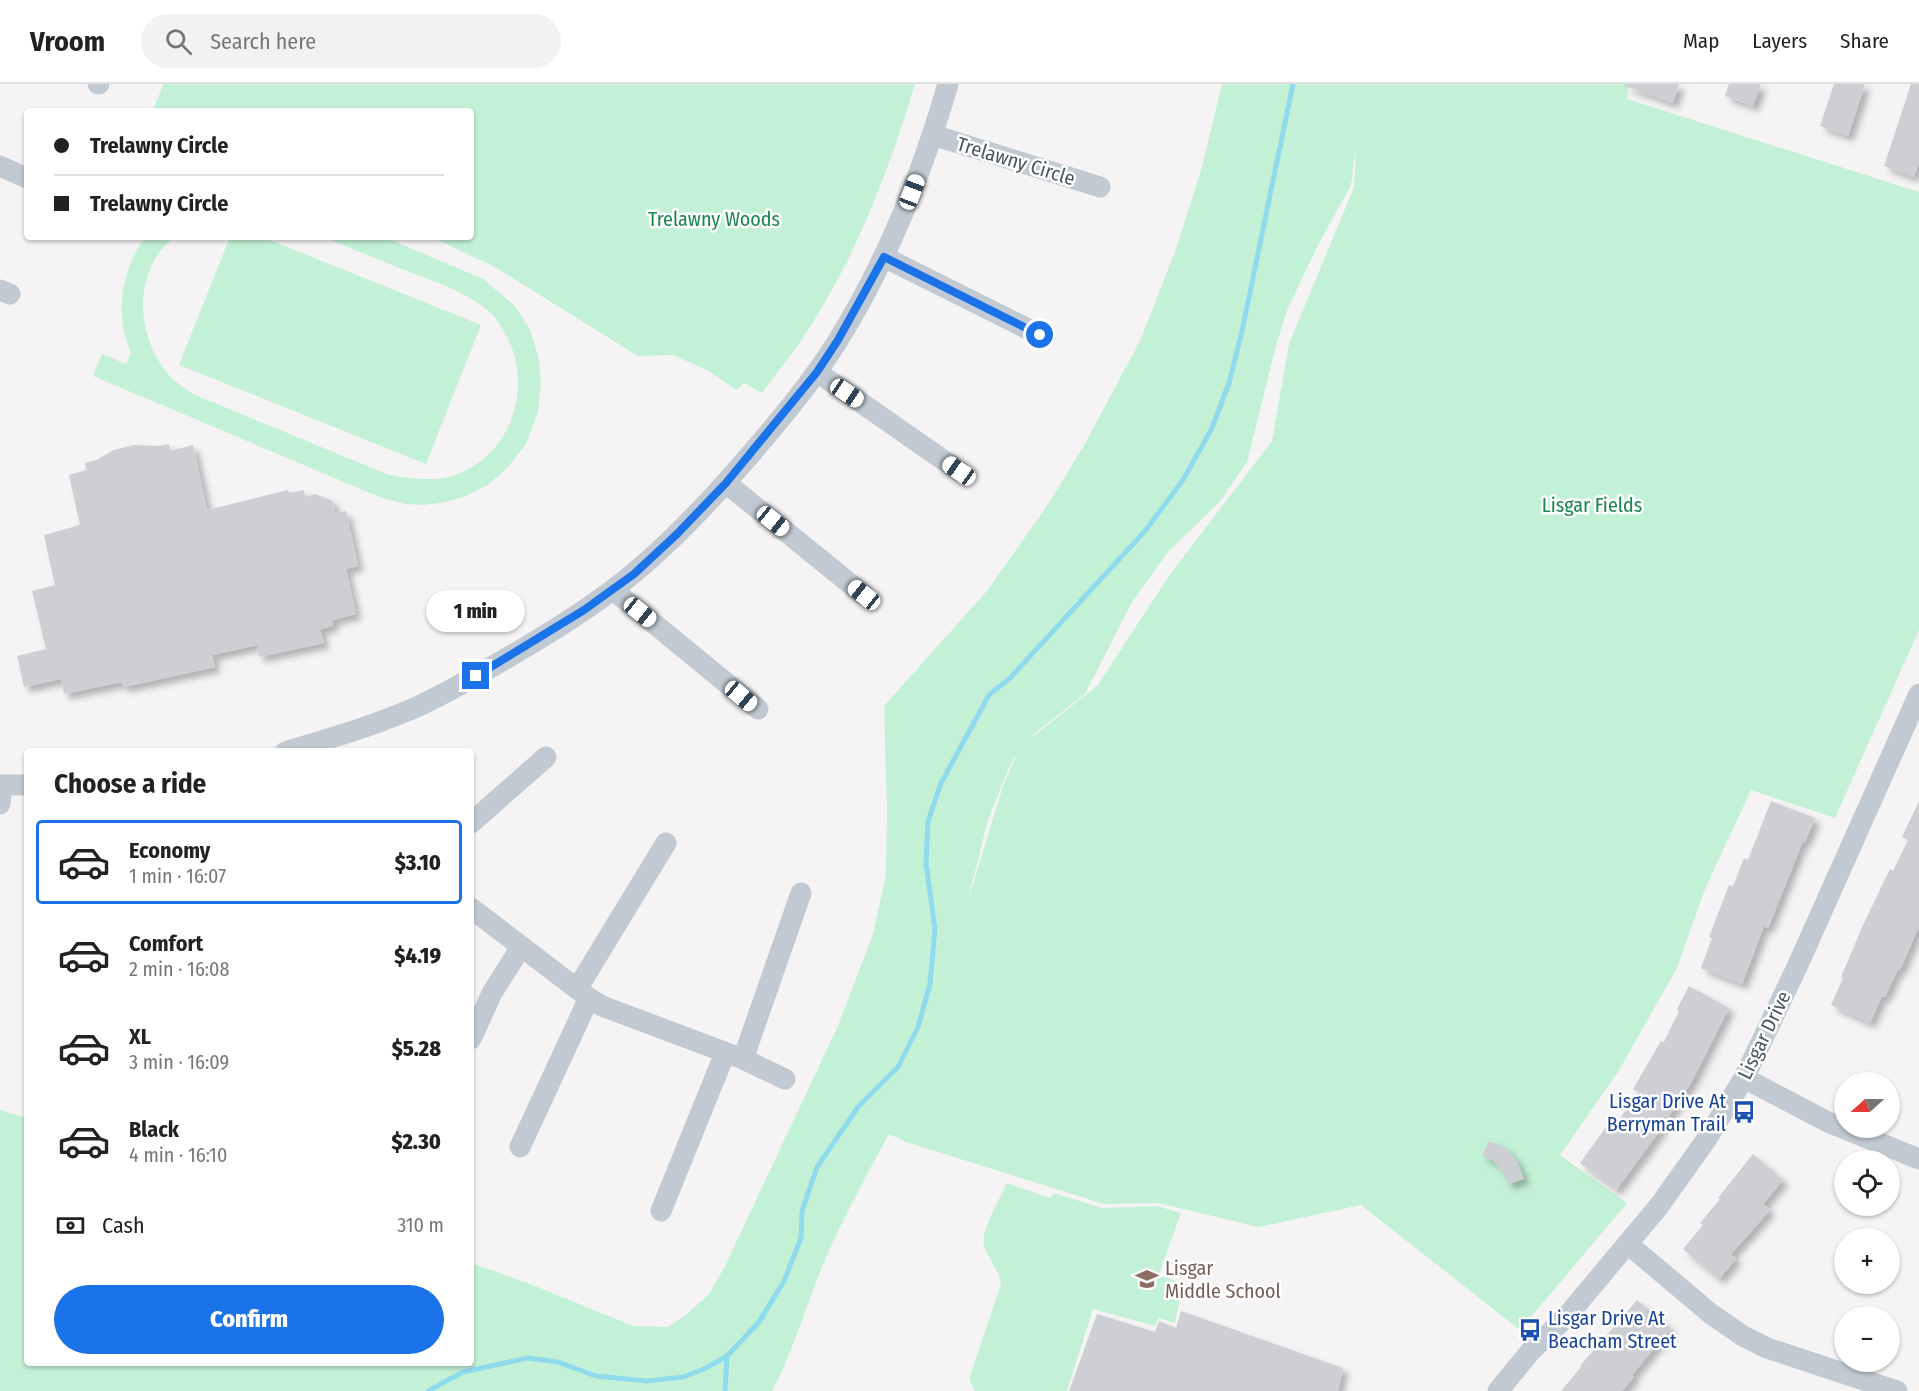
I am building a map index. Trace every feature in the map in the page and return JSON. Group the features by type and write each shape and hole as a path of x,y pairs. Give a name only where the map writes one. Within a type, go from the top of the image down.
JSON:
{"street":[{"name":"Trelawny Circle","path":"311,748 337,744 462,684 561,625 613,590 671,540 726,483 817,372 838,340 884,257 912,192 933,135 948,84"},
{"name":"Trelawny Circle","path":"933,135 1100,187"},
{"path":"0,166 24,177"},
{"path":"884,257 1040,335"},
{"path":"817,372 959,471"},
{"path":"726,483 864,595"},
{"path":"613,590 758,709"},
{"name":"Lisgar Drive","path":"1498,1391 1530,1352 1567,1316 1628,1244 1692,1161 1744,1078 1910,739 1919,694"},
{"path":"474,820 546,757"},
{"path":"1,791 24,786"},
{"path":"520,1147 583,993 666,843"},
{"path":"662,1211 734,1056 801,893"},
{"path":"474,910 602,1006 734,1056 785,1079"},
{"path":"474,1032 492,993 521,947"},
{"path":"1744,1078 1828,1122 1919,1159"},
{"path":"1628,1244 1711,1314 1743,1336 1767,1348 1897,1391"}],"green space":[{"name":"Trelawny Woods","path":"164,84 915,84 881,185 853,250 800,342 762,393 744,383 736,390 709,371 673,355 638,356 493,266 437,240 474,240 474,108 153,108"},
{"name":"Lisgar Fields","path":"1222,84 1629,84 1627,99 1919,192 1919,630 1835,818 1751,790 1705,889 1677,968 1618,1072 1560,1155 1627,1203 1520,1330 1361,1205 1258,1227 1159,1203 1104,1204 906,1142 889,1134 831,1246 787,1360 772,1391 0,1391 0,1110 24,1117 24,1366 474,1366 474,1264 633,1326 667,1327 685,1316 709,1294 725,1266 838,1026 873,934 886,875 884,706 986,592 1047,506 1082,449 1140,341 1176,249 1202,167","holes":["1356,146 1354,187 1289,344 1272,441 1171,573 1097,686 1025,743 1085,694 1132,602 1167,553 1221,500 1247,462 1287,310 1317,247 1351,185","1018,751 1003,786 967,904 988,820 1009,767"]},
{"path":"143,240 170,240 161,250 148,273 143,303 147,333 152,348 173,380 193,394 389,475 405,477 428,479 452,476 473,466 490,452 504,435 513,415 518,372 513,350 496,318 475,301 444,285 331,240 391,240 483,279 514,305 530,329 539,360 541,384 538,412 526,444 507,468 488,485 466,496 446,502 423,505 407,504 382,498 93,376 102,354 126,364 131,353 123,326 122,303 125,279"},
{"path":"229,240 269,240 481,325 426,464 179,365"},
{"path":"1007,1183 1049,1198 1054,1193 1102,1208 1157,1206 1181,1213 1159,1274 1183,1284 1175,1323 1159,1318 1155,1326 1093,1309 1067,1391 975,1391 969,1379 1001,1284 984,1245 985,1231"}],"building":[{"path":"1625,84 1679,84 1673,103 1625,86"},
{"path":"1729,84 1761,84 1753,106 1725,96"},
{"path":"1834,84 1865,84 1848,136 1820,126"},
{"path":"1911,84 1919,84 1919,162 1914,177 1884,166"},
{"path":"169,444 170,451 193,445 207,510 288,490 289,493 304,490 305,497 315,494 333,501 335,513 346,511 358,566 346,569 356,614 332,620 333,626 320,629 324,643 259,657 257,645 212,655 215,667 124,687 122,682 64,694 61,679 24,687 17,656 46,649 32,591 55,585 44,535 80,525 69,475 86,470 85,463 114,450 133,445"},
{"path":"1771,801 1815,818 1805,842 1803,841 1768,928 1764,926 1742,984 1701,968 1712,938 1709,937 1729,885 1733,886 1744,858 1748,860"},
{"path":"1919,801 1919,926 1900,970 1898,969 1885,997 1882,996 1870,1023 1831,1005 1863,925 1890,869 1893,871 1908,840 1902,837"},
{"path":"1689,986 1729,1008 1691,1083 1654,1139 1616,1190 1580,1163 1614,1116 1619,1120 1638,1092 1633,1089 1661,1041 1664,1042"},
{"path":"1489,1141 1505,1147 1517,1161 1524,1179 1508,1184 1504,1173 1494,1161 1482,1156"},
{"path":"1753,1154 1783,1180 1763,1204 1770,1210 1731,1254 1736,1259 1719,1279 1683,1249 1703,1225 1700,1223 1720,1199 1718,1198"},
{"path":"1637,1300 1671,1328 1632,1375 1634,1377 1622,1391 1561,1391 1580,1366"},
{"path":"1181,1311 1343,1368 1338,1391 1069,1391 1097,1314 1155,1332 1159,1321 1176,1328"}],"waterway":[{"path":"428,1391 463,1372 528,1358 558,1362 596,1376 647,1381 683,1377 704,1369 727,1356 759,1322 784,1281 801,1238 802,1211 817,1167 858,1107 898,1067 918,1027 930,984 935,929 926,863 928,821 941,783 989,695 1010,678 1145,531 1183,480 1212,428 1229,383 1242,331 1293,84"},
{"path":"725,1391 727,1356"}],"place":[{"name":"Lisgar Drive At Berryman Trail","path":"1744,1112"},
{"name":"Lisgar Middle School","path":"1147,1279"},
{"name":"Lisgar Drive At Beacham Street","path":"1530,1330"}],"route":[{"path":"476,676 538,640 613,590 677,534 726,483 817,372 838,340 884,257 1040,335"}]}
